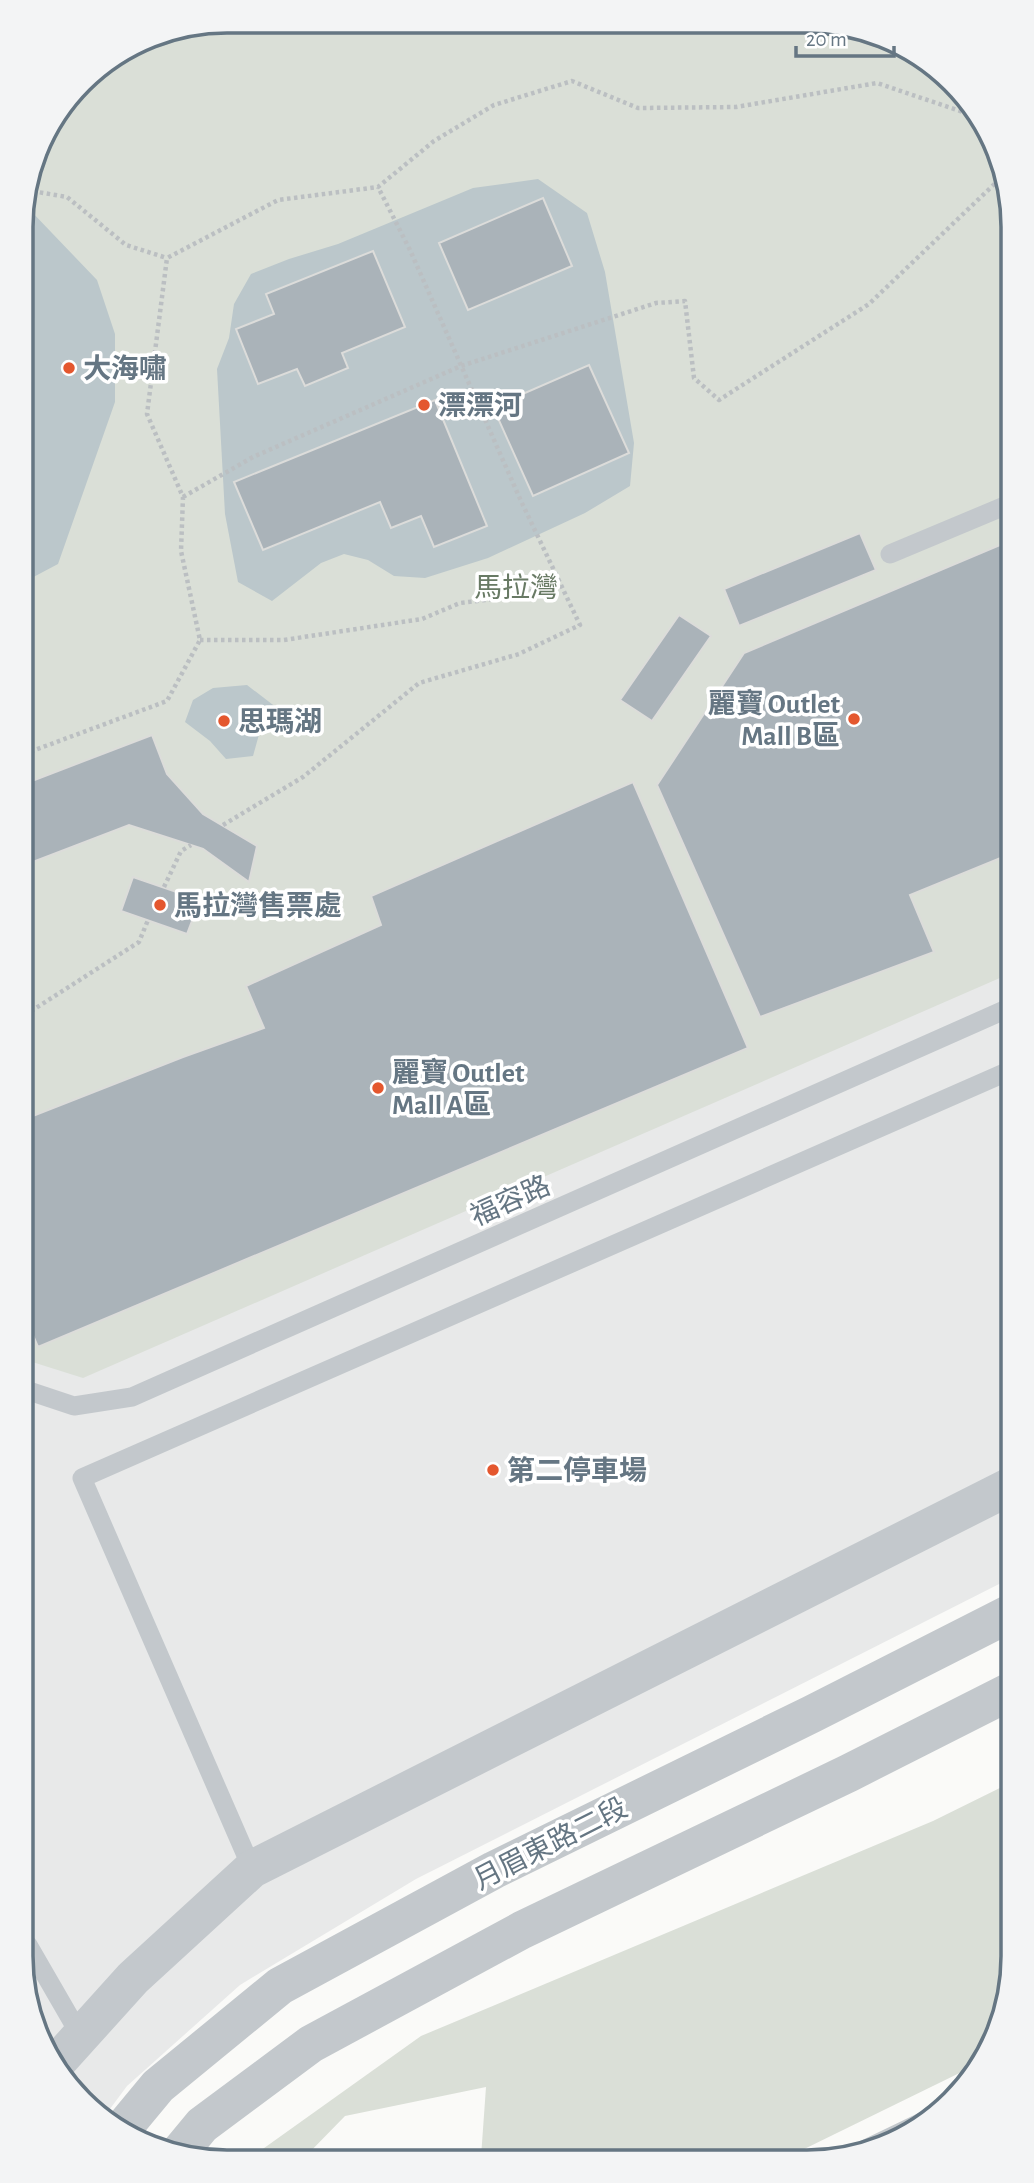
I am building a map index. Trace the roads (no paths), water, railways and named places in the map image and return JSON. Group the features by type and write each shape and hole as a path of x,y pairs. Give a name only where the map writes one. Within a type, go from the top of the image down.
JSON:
{"street":[{"path":"70,2047 133,1978 252,1869 1000,1491"},
{"name":"月眉東路二段","path":"128,2122 158,2086 280,1986 494,1870 813,1714 1000,1619"},
{"path":"185,2145 202,2125 311,2044 522,1930 849,1773 1000,1697"}],"lane":[{"path":"890,554 1001,508"},
{"name":"福容路","path":"33,1392 74,1406 132,1397 1001,1012"},
{"path":"252,1869 82,1478 1001,1075"},
{"path":"33,1957 70,2047"}],"place":[{"name":"大海嘯","path":"69,368"},
{"name":"漂漂河","path":"424,405"},
{"name":"麗寶 Outlet Mall B區","path":"854,719"},
{"name":"思瑪湖","path":"224,721"},
{"name":"馬拉灣售票處","path":"160,905"},
{"name":"麗寶 Outlet Mall A區","path":"378,1088"},
{"name":"第二停車場","path":"493,1470"}],"park label":[{"name":"馬拉灣","path":"516,587"}]}
